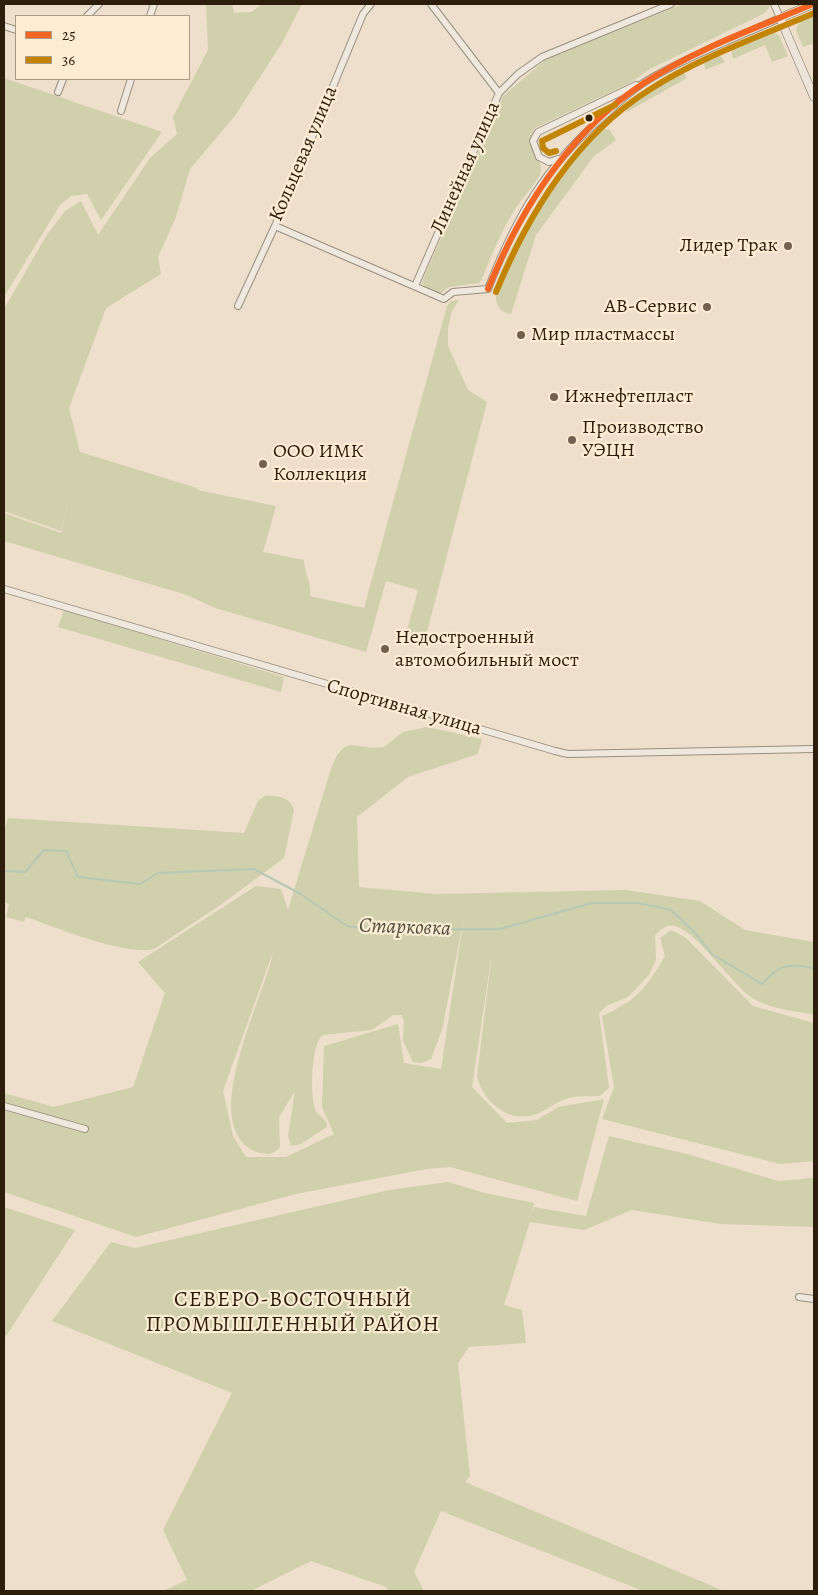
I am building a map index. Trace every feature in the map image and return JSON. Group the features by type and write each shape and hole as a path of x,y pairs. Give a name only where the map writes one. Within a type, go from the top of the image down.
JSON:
{"main road":[{"path":"813,4 780,18 814,97"}],"street":[{"path":"89,15 99,4"},
{"name":"Кольцевая улица","path":"238,306 275,226 362,14 371,4"},
{"path":"431,4 499,93"},
{"name":"Линейная улица","path":"415,286 499,93 518,74 542,57 672,4"},
{"path":"559,159 549,162 539,157 533,141 538,132 780,18 774,4"},
{"path":"4,20 10,28"},
{"path":"275,226 444,298 453,292 488,289 512,232 525,208 559,159 578,138 612,108 653,77"},
{"path":"58,92 63,80"},
{"path":"121,111 131,80"},
{"name":"Спортивная улица","path":"4,589 555,752 568,754 814,749"},
{"path":"4,1106 85,1129"},
{"path":"799,1296 814,1299"}],"green space":[{"path":"206,4 232,4 234,13 251,12 263,4 302,4 282,43 234,117 190,169 176,217 158,257 161,274 106,308 69,408 80,452 197,488 197,490 276,506 263,552 304,560 310,596 364,608 447,306 451,301 459,300 452,311 448,328 448,346 468,390 487,402 423,647 404,641 418,590 386,581 366,652 215,608 187,595 4,541 4,513 61,533 69,498 61,531 4,511 4,309 46,236 65,211 81,201 98,235 150,158 177,134 173,117 208,50"},
{"path":"683,4 769,4 769,8 765,13 650,69 630,83 535,128 530,141 539,160 540,174 517,206 507,224 482,279 479,283 449,287 440,294 426,288 422,283 424,277 503,96 545,60"},
{"path":"814,14 814,43 803,47 796,30 797,27 805,18"},
{"path":"772,32 779,35 788,56 772,62 765,45 733,59 731,50"},
{"path":"720,55 725,62 705,70 704,61"},
{"path":"681,72 687,78 625,113 636,98"},
{"path":"4,78 162,132 101,220 87,194 71,196 60,205 4,297"},
{"path":"604,129 610,130 616,140 594,156 536,235 511,314 499,307 496,292 501,272 511,249 524,225 558,175"},
{"path":"64,610 284,677 281,692 58,627"},
{"path":"427,727 482,739 478,754 408,777 357,817 359,887 436,894 626,890 700,901 745,930 814,942 814,1015 766,1005 751,997 684,930 675,926 666,927 655,935 656,960 649,975 628,997 608,1005 599,1013 609,1088 600,1096 565,1099 541,1112 530,1116 520,1116 500,1110 492,1103 480,1086 477,1076 492,952 472,1087 507,1123 537,1120 558,1107 604,1099 577,1201 450,1167 426,1169 296,1194 136,1237 4,1192 4,1093 54,1107 133,1087 165,993 138,962 256,886 281,889 288,910 335,759 346,747 352,745 374,748 384,747 403,732","holes":["464,917 441,1069 404,1063 398,1024 324,1046 322,1107 334,1134 286,1157 246,1157 233,1136 223,1091 273,952 249,1025 233,1085 232,1112 237,1134 252,1150 267,1154 274,1152 280,1147 279,1117 295,1091 288,1136 291,1146 301,1144 327,1127 326,1122 315,1109 312,1093 314,1058 319,1040 323,1035 372,1030 393,1015 401,1015 404,1020 403,1041 413,1062 422,1063 431,1059 442,1030"]},
{"path":"265,796 282,798 289,802 294,810 284,858 219,906 154,949 141,950 108,945 26,917 24,922 6,917 9,904 4,902 4,832 8,818 244,833 258,801"},
{"path":"671,930 686,938 753,1006 814,1023 814,1161 780,1164 602,1119 614,1087 602,1016 632,999 646,985 665,956 660,938"},
{"path":"609,1136 687,1154 778,1181 814,1178 814,1227 721,1224 632,1210 584,1230 530,1222 504,1305 522,1310 526,1343 469,1347 458,1363 470,1476 465,1482 724,1591 643,1591 441,1511 414,1572 424,1591 388,1591 386,1587 311,1561 251,1591 163,1591 187,1580 163,1530 232,1393 52,1321 111,1242 135,1248 389,1190 448,1182 485,1193 534,1203 532,1213 534,1207 586,1216"},
{"path":"4,1207 75,1230 4,1339"}],"waterway":[{"name":"Старковка","path":"4,871 25,872 44,850 66,851 78,877 140,884 158,873 254,869 299,893 347,926 376,930 500,929 592,903 638,903 671,910 695,933 712,954 762,984 774,972 785,967 814,968"}],"transit line":[{"name":"25","path":"488,289 501,259 532,201 570,148 593,124 644,83 684,60 813,4"},
{"name":"36","path":"496,292 523,234 539,206 557,179 599,130 623,109 668,78 730,48 814,13"},
{"name":"36","path":"556,151 549,153 543,148 542,141 615,105"}],"place":[{"name":"Лидер Трак","path":"788,246"},
{"name":"АВ-Сервис","path":"707,307"},
{"name":"Мир пластмассы","path":"521,335"},
{"name":"Ижнефтепласт","path":"554,397"},
{"name":"Производство УЭЦН","path":"572,440"},
{"name":"ООО ИМК Коллекция","path":"263,464"},
{"name":"Недостроенный автомобильный мост","path":"385,649"}],"district":[{"name":"СЕВЕРО-ВОСТОЧНЫЙ ПРОМЫШЛЕННЫЙ РАЙОН","path":"293,1314"}]}
